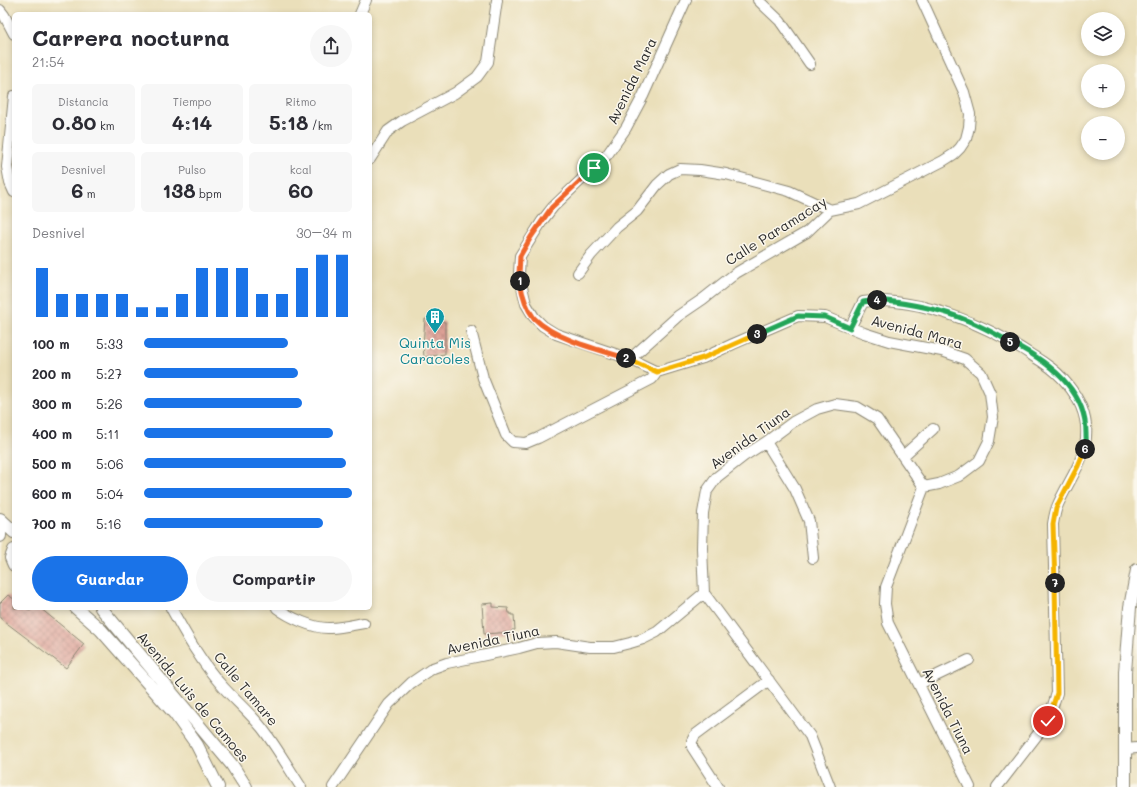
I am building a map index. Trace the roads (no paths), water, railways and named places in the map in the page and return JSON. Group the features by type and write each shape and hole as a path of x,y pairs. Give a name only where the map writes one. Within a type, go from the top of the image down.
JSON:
{"street":[{"path":"361,12 366,0"},
{"path":"372,156 388,131 402,121 455,93 477,77 488,62 497,0"},
{"name":"Avenida Mara","path":"686,0 643,96 626,128 607,155 552,207 520,256 519,274 526,304 534,317 543,326 556,334 630,359 657,372 703,358 798,316 825,317 864,334 889,341 942,351 965,359 981,373 990,393 993,417 989,441 979,461 959,476 939,484 924,487"},
{"path":"758,0 780,21 810,64"},
{"name":"Calle Paramacay","path":"630,359 678,316 703,299 736,273 806,232 830,210 859,204 943,161 960,148 966,139 969,127 970,114 968,104 922,0"},
{"path":"0,10 12,30"},
{"path":"12,116 7,167 12,188"},
{"path":"578,273 591,255 617,227 636,211 657,185 669,174 680,169 726,174 789,191 830,210"},
{"path":"850,328 863,302 876,300 908,304 944,312 982,327 1021,347 1061,377 1074,393 1082,407 1086,425 1086,446 1078,466 1056,508 1053,524 1057,693 1048,721 996,787"},
{"path":"471,331 486,384 506,435 513,442 526,443 538,438 652,379 657,372"},
{"name":"Avenida Tiuna","path":"333,787 389,704 411,683 433,668 447,663 537,643 556,642 590,647 614,647 643,639 658,632 704,593 702,548 703,513 707,491 718,477 744,456 793,422 817,408 835,404 856,407 877,419 924,487 886,587 885,604 888,623 970,787"},
{"path":"903,456 933,429"},
{"path":"766,442 795,489 809,521 813,558"},
{"path":"0,519 12,530"},
{"path":"0,529 0,536"},
{"path":"0,559 12,567"},
{"path":"1125,787 1126,648 1130,607 1137,570"},
{"path":"704,593 810,736 830,787"},
{"name":"Avenida Luis de Camoes","path":"78,610 101,630 175,714 197,745 218,787"},
{"name":"Avenida Luis de Camoes","path":"103,610 232,766 246,787"},
{"name":"Calle Tamare","path":"172,610 187,637 206,666 223,687 248,711 263,730 301,787"},
{"path":"280,610 307,624 328,628 364,623"},
{"path":"919,684 969,660"},
{"path":"718,787 692,747 692,741 695,735 769,680"},
{"path":"1125,749 1137,748"}],"place":[{"name":"Quinta Mis Caracoles","path":"435,334"}]}
